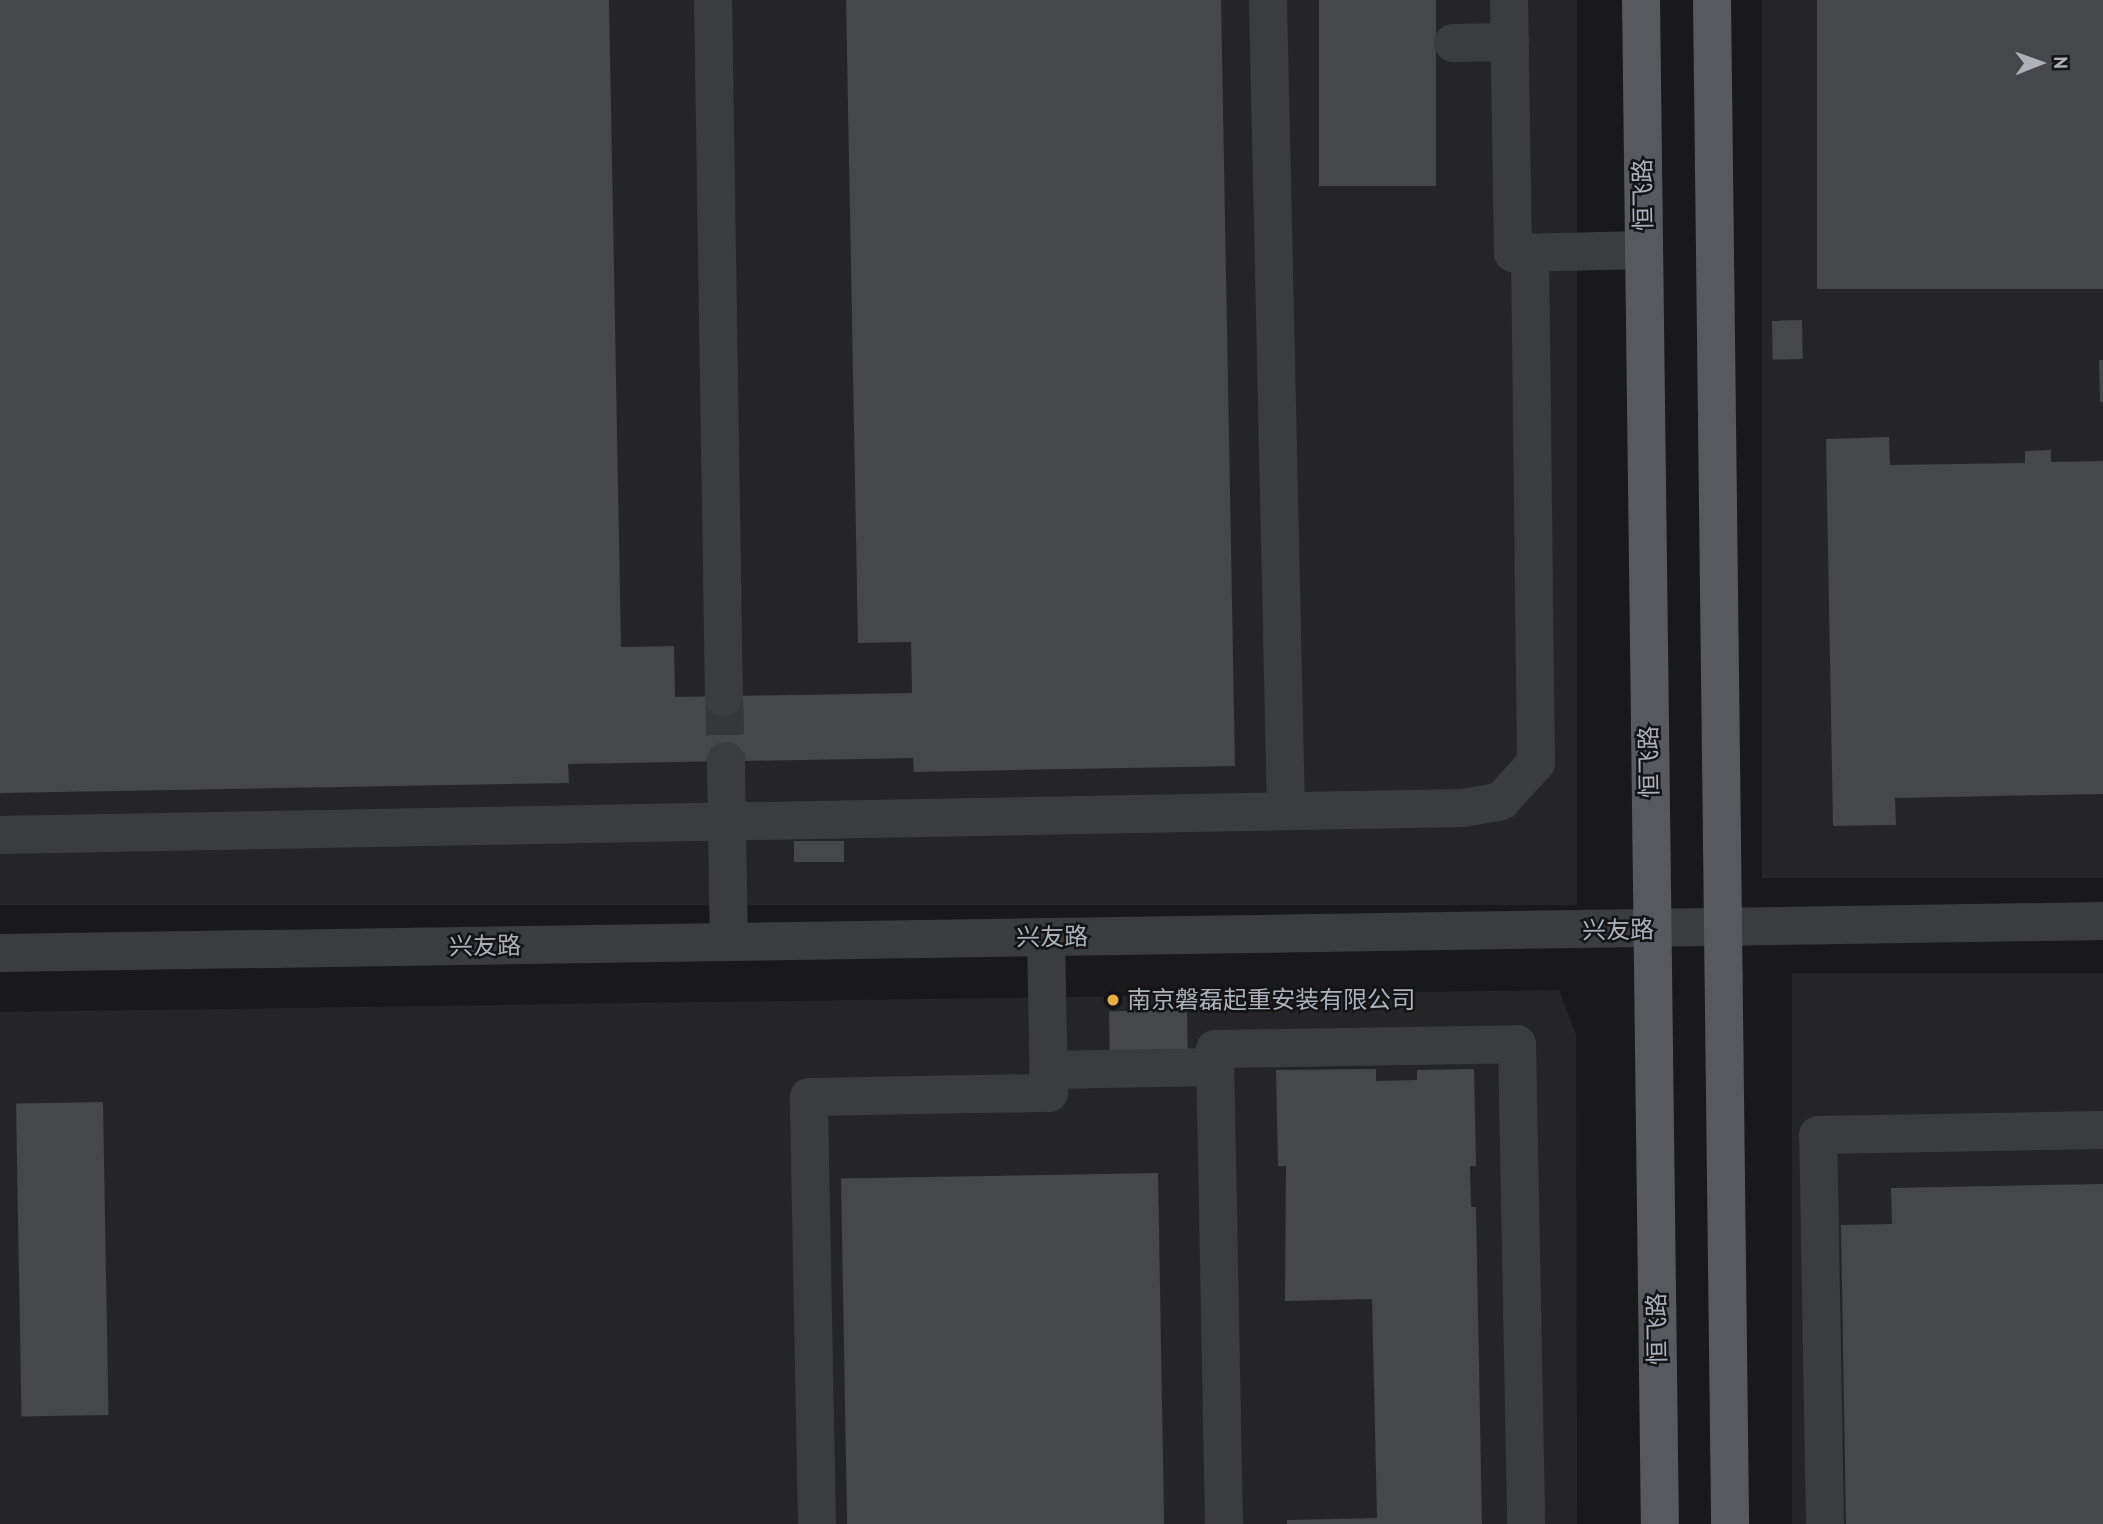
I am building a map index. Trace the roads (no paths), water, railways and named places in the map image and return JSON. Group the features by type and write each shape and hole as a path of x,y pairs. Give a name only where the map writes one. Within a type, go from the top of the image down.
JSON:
{"main road":[{"name":"恒飞路","path":"1641,0 1660,1524"},
{"path":"1712,0 1730,1524"}],"street":[{"path":"713,0 724,697"},
{"path":"1268,0 1286,811"},
{"path":"1509,0 1513,253 1644,250"},
{"path":"1453,43 1510,42"},
{"path":"0,835 1463,808 1501,802 1535,763 1530,252"},
{"path":"726,761 729,942"},
{"name":"兴友路","path":"0,953 1721,930 2103,921"},
{"path":"817,1524 809,1097 1049,1093 1046,937"},
{"path":"1224,1524 1215,1049 1517,1044 1526,1524"},
{"path":"1048,1070 1215,1067"},
{"path":"1825,1524 1818,1135 2103,1130"}],"tunnel":[{"path":"724,697 726,761"}],"place":[{"name":"南京磐磊起重安装有限公司","path":"1113,1000"}]}
